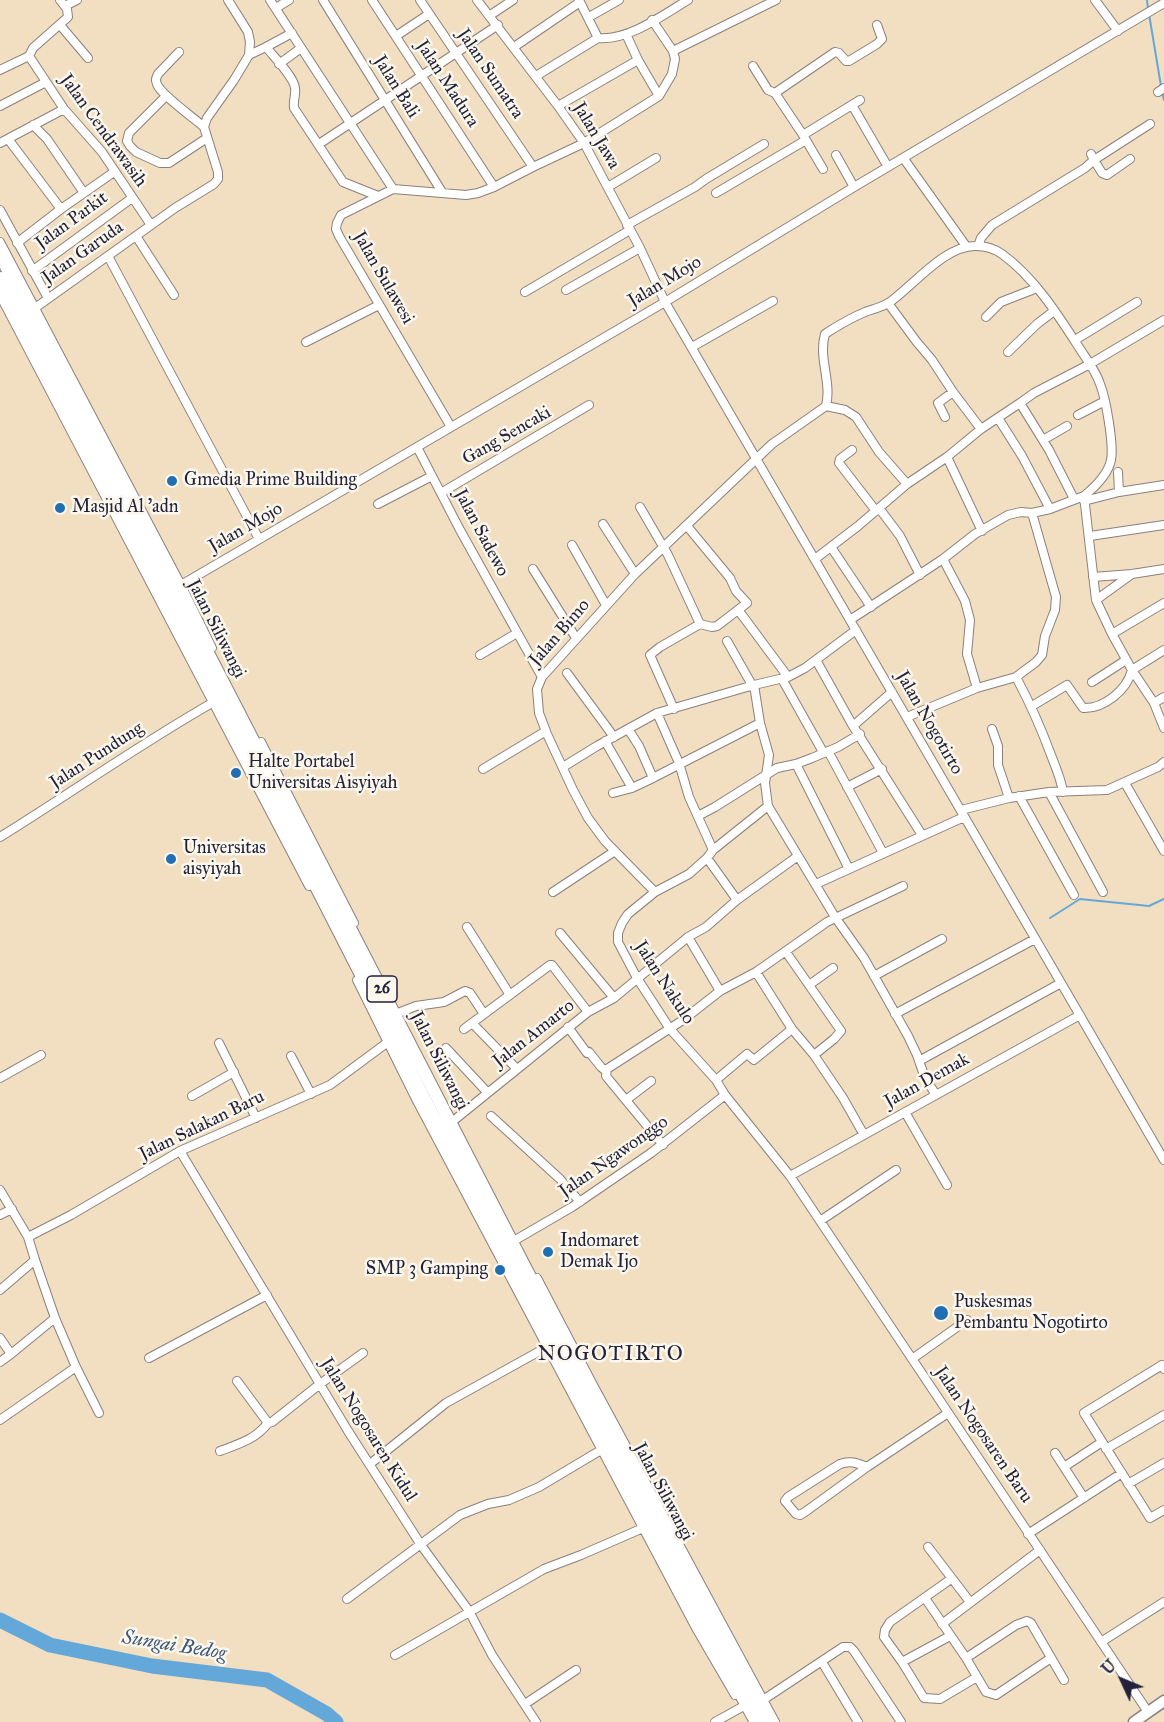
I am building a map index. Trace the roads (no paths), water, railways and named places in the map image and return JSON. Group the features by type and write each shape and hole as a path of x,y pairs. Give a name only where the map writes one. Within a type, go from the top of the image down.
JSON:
{"highway":[{"name":"Jalan Siliwangi","path":"0,255 24,294 210,651 534,1296 756,1722"},
{"name":"Jalan Siliwangi","path":"0,279 15,317 180,630 420,1100 534,1296"},
{"name":"Jalan Siliwangi","path":"586,1397 767,1722"}],"main road":[{"path":"1134,1722 1164,1701"}],"street":[{"path":"62,3 77,0"},
{"path":"166,96 129,133 127,141 130,147 160,163 169,163 207,138 204,127 207,118 249,55 248,32 228,0"},
{"path":"270,0 393,189"},
{"path":"276,8 289,0"},
{"name":"Jalan Bali","path":"323,0 442,192"},
{"name":"Jalan Madura","path":"372,0 494,187"},
{"name":"Jalan Sumatra","path":"420,0 532,167"},
{"name":"Jalan Jawa","path":"477,0 498,25 584,143 666,302"},
{"path":"489,16 513,0"},
{"path":"589,17 620,0"},
{"path":"536,76 598,38 607,39 626,34 688,0"},
{"path":"673,51 776,0"},
{"path":"1095,0 1118,31"},
{"path":"514,47 579,1 598,38"},
{"path":"0,70 29,56 33,48 68,17 68,9 62,3"},
{"name":"Jalan Mojo","path":"181,585 666,302 1162,4"},
{"path":"396,36 429,14"},
{"path":"626,34 659,96 672,74 675,59 673,51 652,20"},
{"path":"60,25 88,58"},
{"path":"320,144 498,25"},
{"path":"775,93 836,52 849,61 877,44 881,41 882,36 877,25"},
{"path":"249,55 292,33"},
{"path":"266,47 292,79 295,87 294,108 320,144 343,182 378,196"},
{"path":"279,64 302,48"},
{"path":"179,52 156,78 158,87 204,127"},
{"name":"Jalan Cendrawasih","path":"29,56 64,109 102,152 151,225"},
{"path":"558,106 638,60"},
{"path":"753,66 768,90 775,93 823,169"},
{"path":"0,106 46,82"},
{"name":"Jalan Sulawesi","path":"452,427 336,229 338,219 341,215 393,189 466,195 494,187 584,143 659,96"},
{"path":"716,193 856,103 888,167"},
{"path":"61,209 4,141 64,109"},
{"path":"978,246 981,238 992,225 1085,168 1093,157 1150,124"},
{"path":"33,126 47,139 84,193"},
{"name":"Jalan Garuda","path":"35,308 151,225 214,184 218,178 218,172 207,138"},
{"path":"525,291 764,144"},
{"path":"836,155 854,187"},
{"path":"1093,157 1102,173 1107,175 1130,159"},
{"path":"608,187 656,158"},
{"path":"904,159 966,246"},
{"path":"17,243 114,172"},
{"name":"Jalan Parkit","path":"32,271 132,198"},
{"path":"0,210 48,298"},
{"path":"136,236 174,295"},
{"path":"0,242 24,294 35,308 181,585 210,651 340,895 453,1121 517,1239 547,1347 696,1628 749,1722"},
{"path":"907,484 885,459 856,417 845,410 826,406 822,354 825,334 858,315 888,303 946,256 966,246 978,246 1000,253 1037,288 1075,340 1101,385 1112,451 1111,462 1102,478 1084,498"},
{"path":"566,290 640,248"},
{"path":"108,256 259,539"},
{"path":"986,316 1010,297 1037,288"},
{"path":"0,295 15,317"},
{"path":"692,347 772,301"},
{"name":"Jalan Nogotirto","path":"666,302 1164,1160"},
{"path":"1075,340 1137,302"},
{"path":"888,303 981,429"},
{"path":"306,342 380,305"},
{"path":"1008,352 1036,324 1054,311"},
{"path":"815,559 878,510 907,484 947,457 981,429 1034,393 1090,364 1164,320"},
{"path":"945,417 938,403 953,392"},
{"path":"1078,415 1105,401"},
{"path":"1020,403 1043,440 1074,500"},
{"name":"Gang Sencaki","path":"441,494 589,405"},
{"name":"Jalan Bimo","path":"655,892 615,851 588,818 546,731 539,712 537,689 542,677 635,574 772,444 826,406"},
{"path":"998,418 1022,456 1050,509"},
{"path":"1043,440 1067,426"},
{"name":"Jalan Sadewo","path":"417,447 542,677"},
{"path":"852,450 840,459 839,463 900,536 920,575"},
{"path":"947,457 982,531"},
{"path":"1118,472 1119,492"},
{"path":"378,504 432,476"},
{"path":"850,620 1008,515 1021,512 1032,513 1074,500 1164,485"},
{"path":"1084,498 1096,600 1126,660 1154,703 1164,728"},
{"path":"640,507 664,548 700,624"},
{"path":"907,717 977,688 1016,677 1036,662 1042,654 1056,597 1032,513"},
{"path":"603,524 635,574"},
{"path":"1090,536 1164,525"},
{"path":"675,709 650,655 651,652 700,624 717,626 747,603 736,591 730,578 687,526"},
{"path":"572,545 606,605"},
{"path":"831,547 871,607"},
{"path":"943,559 965,601 970,620 967,654 977,688"},
{"path":"532,569 576,638"},
{"path":"1093,577 1164,569"},
{"path":"1096,600 1132,574"},
{"path":"1112,634 1164,603"},
{"path":"739,611 785,678 883,853"},
{"path":"180,630 212,703 420,1100"},
{"path":"563,767 657,713 785,678 816,660 856,630"},
{"path":"480,655 518,633"},
{"path":"727,641 753,685 769,755 765,783 768,806 835,917 864,958 914,1048 925,1078 936,1095"},
{"path":"1032,706 1067,685 1083,708 1101,705 1124,686 1130,679 1132,670 1164,650"},
{"path":"816,660 922,835"},
{"path":"1092,682 1126,660"},
{"path":"567,673 609,739 632,788"},
{"path":"1016,677 1047,741 1063,792"},
{"path":"854,726 892,692"},
{"path":"1154,703 1164,697"},
{"name":"Jalan Pundung","path":"0,837 145,743 212,703"},
{"path":"657,713 679,763 689,797 713,850"},
{"path":"613,793 632,788 653,778 760,723"},
{"path":"628,729 639,746 653,778"},
{"path":"992,729 999,752 998,765 1014,797 1074,895"},
{"path":"483,770 546,731"},
{"path":"698,816 768,773 782,766 796,764 826,752 860,734"},
{"path":"816,884 922,835 963,813 1014,797 1049,792 1107,790 1158,767 1164,762"},
{"path":"796,764 849,869"},
{"path":"848,787 882,769"},
{"path":"1125,783 1164,851"},
{"path":"1049,792 1103,892"},
{"name":"Jalan Nakulo","path":"768,806 713,850 689,874 655,892 628,914 621,923 618,942 637,978 670,1029 716,1080 725,1095 790,1176"},
{"path":"553,892 615,851"},
{"name":"Jalan Amarto","path":"453,1121 588,1012 614,998 688,937 706,927 737,900 798,856"},
{"path":"707,858 737,900"},
{"path":"663,1145 606,1076 610,1065 670,1029 720,991 756,972 835,917 903,886"},
{"path":"467,927 510,995"},
{"path":"560,933 614,998"},
{"path":"688,937 720,991"},
{"path":"874,976 942,939"},
{"path":"895,1014 1035,939"},
{"path":"786,952 841,1031 834,1040 814,1055"},
{"path":"517,1069 468,1026 544,968 552,965 588,1012"},
{"path":"810,985 834,968"},
{"path":"756,972 792,1029 814,1055 843,1098 864,1135"},
{"path":"919,1061 1061,983"},
{"path":"398,1013 416,1006 444,1002 465,991 470,993 484,1014"},
{"name":"Jalan Demak","path":"790,1176 1080,1016"},
{"path":"568,1028 587,1053 589,1052 606,1071"},
{"path":"716,1080 747,1054 754,1060 792,1029"},
{"name":"Jalan Salakan Baru","path":"28,1237 71,1215 180,1151 330,1085 388,1042"},
{"path":"219,1043 256,1118"},
{"path":"446,1048 487,1092"},
{"path":"0,1078 41,1055"},
{"path":"291,1056 310,1094"},
{"path":"192,1096 234,1072"},
{"path":"626,1100 651,1082"},
{"name":"Jalan Ngawonggo","path":"517,1239 580,1202 663,1145 725,1095"},
{"path":"905,1113 947,1185"},
{"path":"491,1116 560,1179 580,1202"},
{"name":"Jalan Nogosaren Kidul","path":"180,1151 348,1431 421,1545 469,1611 492,1655 536,1722"},
{"path":"820,1221 896,1170"},
{"name":"Jalan Nogosaren Baru","path":"790,1176 1148,1712"},
{"path":"0,1190 28,1237 55,1318 99,1413"},
{"path":"0,1215 12,1209"},
{"path":"0,1290 34,1260"},
{"path":"149,1358 267,1295"},
{"path":"534,1296 597,1393 775,1722"},
{"path":"0,1362 55,1318"},
{"path":"912,1359 967,1320"},
{"path":"0,1338 11,1354"},
{"path":"370,1464 446,1403 547,1347"},
{"path":"220,1451 259,1433 268,1423 274,1421 363,1353"},
{"path":"1164,1369 1162,1365 1084,1413 1150,1518 1164,1510"},
{"path":"0,1420 76,1367"},
{"path":"237,1381 268,1423"},
{"path":"867,1467 855,1462 840,1464 785,1501 796,1514 800,1515 948,1413"},
{"path":"1064,1467 1164,1415"},
{"path":"347,1599 460,1515 488,1504 509,1500 539,1487 601,1450"},
{"path":"1055,1453 1083,1498"},
{"path":"1128,1484 1164,1463"},
{"path":"1028,1534 1122,1473"},
{"path":"395,1655 544,1569 643,1528"},
{"path":"928,1547 970,1602"},
{"path":"942,1624 1040,1550"},
{"path":"951,1579 890,1622 884,1637 924,1698 940,1699 977,1677"},
{"path":"925,1598 986,1692 996,1695 1051,1658"},
{"path":"1101,1642 1164,1602"},
{"path":"966,1658 1016,1625 1027,1621 1031,1623 1064,1680"},
{"path":"902,1662 950,1636"},
{"path":"763,1700 843,1647 850,1647 901,1722"},
{"path":"822,1662 858,1722"},
{"path":"525,1704 576,1670"},
{"path":"715,1722 742,1707"}],"waterway":[{"path":"1147,0 1148,9"},
{"path":"1149,14 1161,86"},
{"path":"1162,91 1164,100"},
{"path":"1050,918 1080,899 1149,906 1164,899"},
{"name":"Sungai Bedog","path":"0,1620 50,1645 152,1666 267,1680 327,1714 336,1722"}],"place":[{"name":"Gmedia Prime Building","path":"172,481"},
{"name":"Masjid Al 'adn","path":"60,508"},
{"name":"Halte Portabel Universitas Aisyiyah","path":"236,773"},
{"name":"Universitas aisyiyah","path":"171,859"},
{"name":"Indomaret Demak Ijo","path":"548,1252"},
{"name":"SMP 3 Gamping","path":"500,1270"},
{"name":"Puskesmas Pembantu Nogotirto","path":"941,1313"}],"district":[{"name":"NOGOTIRTO","path":"611,1355"}]}
